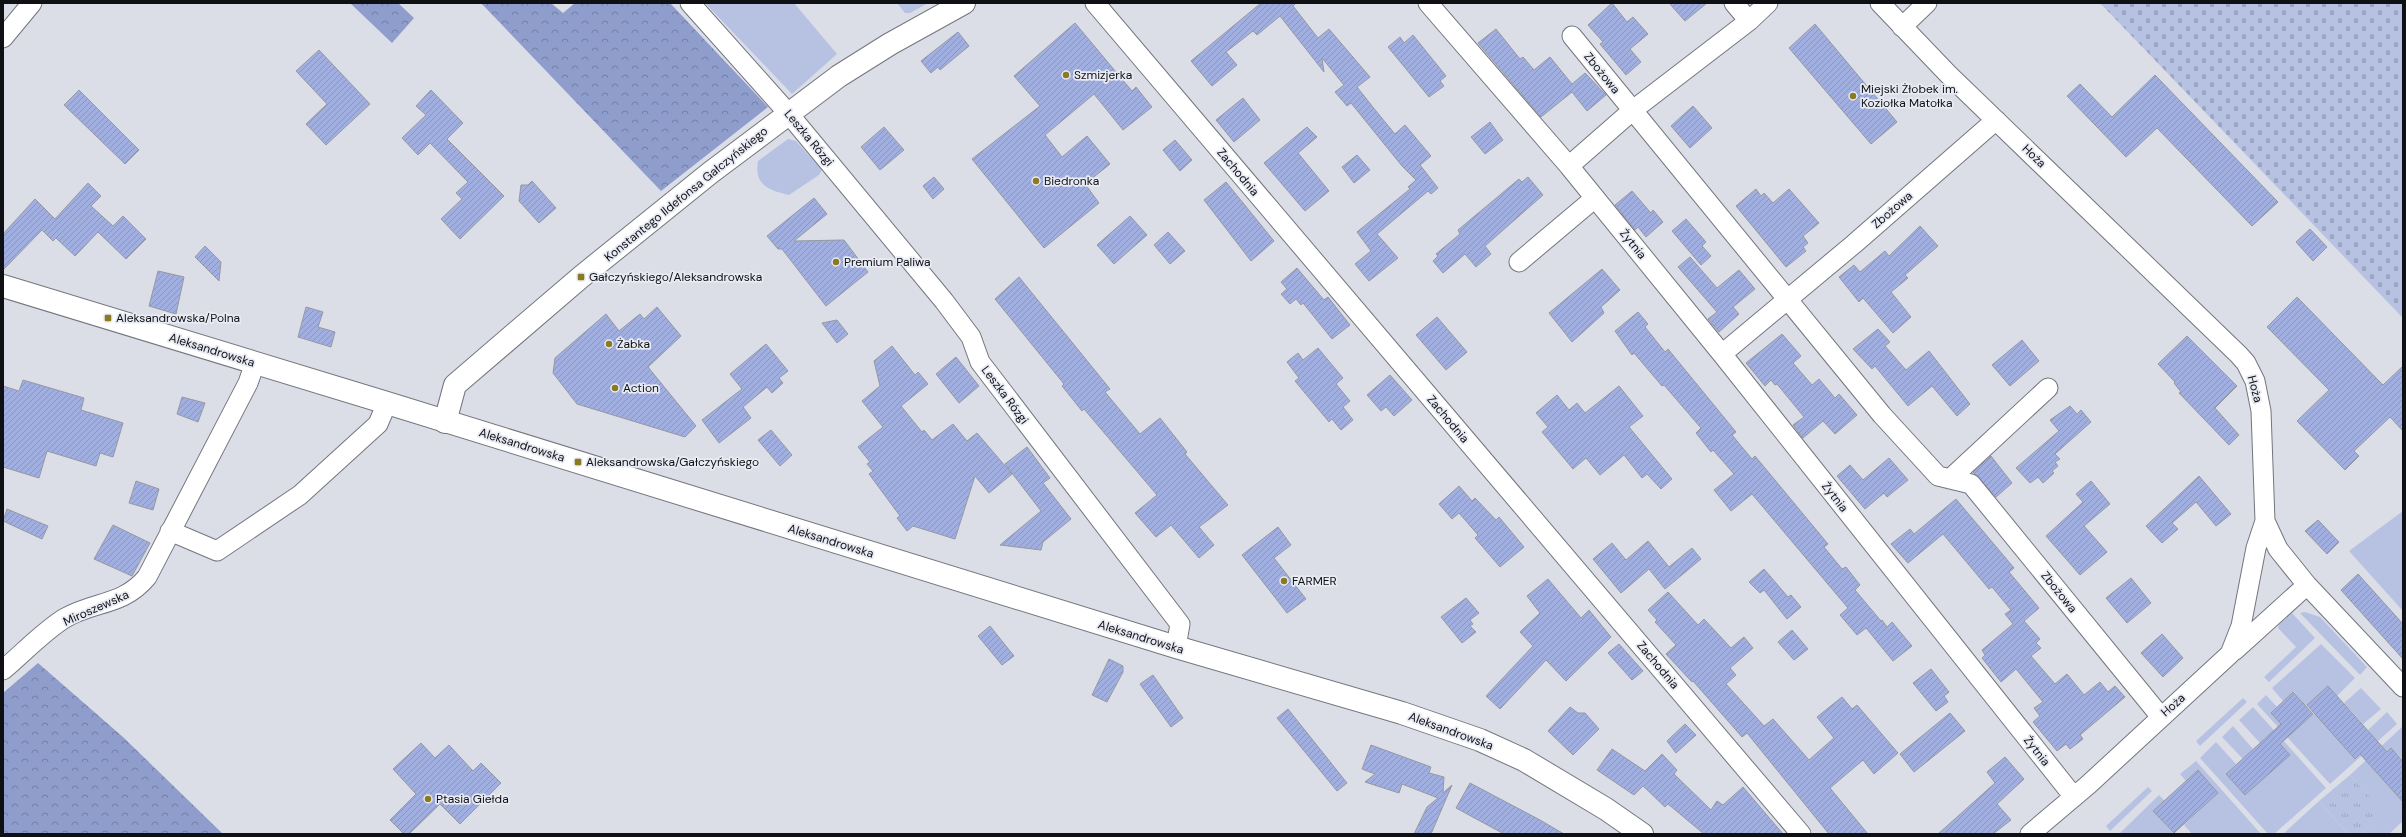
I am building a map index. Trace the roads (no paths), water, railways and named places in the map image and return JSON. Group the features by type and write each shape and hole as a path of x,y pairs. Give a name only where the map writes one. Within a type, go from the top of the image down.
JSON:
{"main road":[{"name":"Konstantego Ildefonsa Gałczyńskiego","path":"445,422 455,385 581,277 731,156 788,113 852,68 964,3"},
{"name":"Aleksandrowska","path":"3,286 387,402 445,422 1176,648 1402,713 1491,745 1555,776 1642,834"}],"street":[{"path":"3,38 32,3"},
{"name":"Leszka Rózgi","path":"690,3 788,113 944,301 971,337 980,362 1180,624 1176,648"},
{"name":"Zachodnia","path":"1095,3 1802,834"},
{"name":"Żytnia","path":"1428,3 1569,166 1722,354 2074,797"},
{"path":"1734,3 1749,21"},
{"path":"1569,166 1633,110 1749,21 1768,3"},
{"name":"Hoża","path":"1880,3 1902,27 1996,120 2246,364 2254,381 2261,411 2265,521 2256,548 2240,632 2230,654 2074,797 2030,834"},
{"path":"1902,27 1927,3"},
{"name":"Zbożowa","path":"1572,36 1888,421 1938,476 1971,484 2161,717"},
{"name":"Zbożowa","path":"1722,354 1788,300 1996,120"},
{"path":"1519,262 1595,198"},
{"name":"Miroszewska","path":"3,670 65,618 132,593 146,577 248,383 255,363"},
{"path":"1950,478 2048,388"},
{"path":"170,531 217,550 300,495 378,424 387,402"},
{"path":"2265,521 2278,549 2307,585 2403,687"},
{"path":"2230,654 2307,585"}],"place":[{"name":"Szmizjerka","path":"1066,75"},
{"name":"Miejski Żłobek im. Koziołka Matołka","path":"1853,96"},
{"name":"Biedronka","path":"1036,181"},
{"name":"Premium Paliwa","path":"836,262"},
{"name":"Gałczyńskiego/Aleksandrowska","path":"581,277"},
{"name":"Aleksandrowska/Polna","path":"108,318"},
{"name":"Żabka","path":"609,344"},
{"name":"Action","path":"615,388"},
{"name":"Aleksandrowska/Gałczyńskiego","path":"578,462"},
{"name":"FARMER","path":"1284,581"},
{"name":"Ptasia Giełda","path":"428,799"}]}
